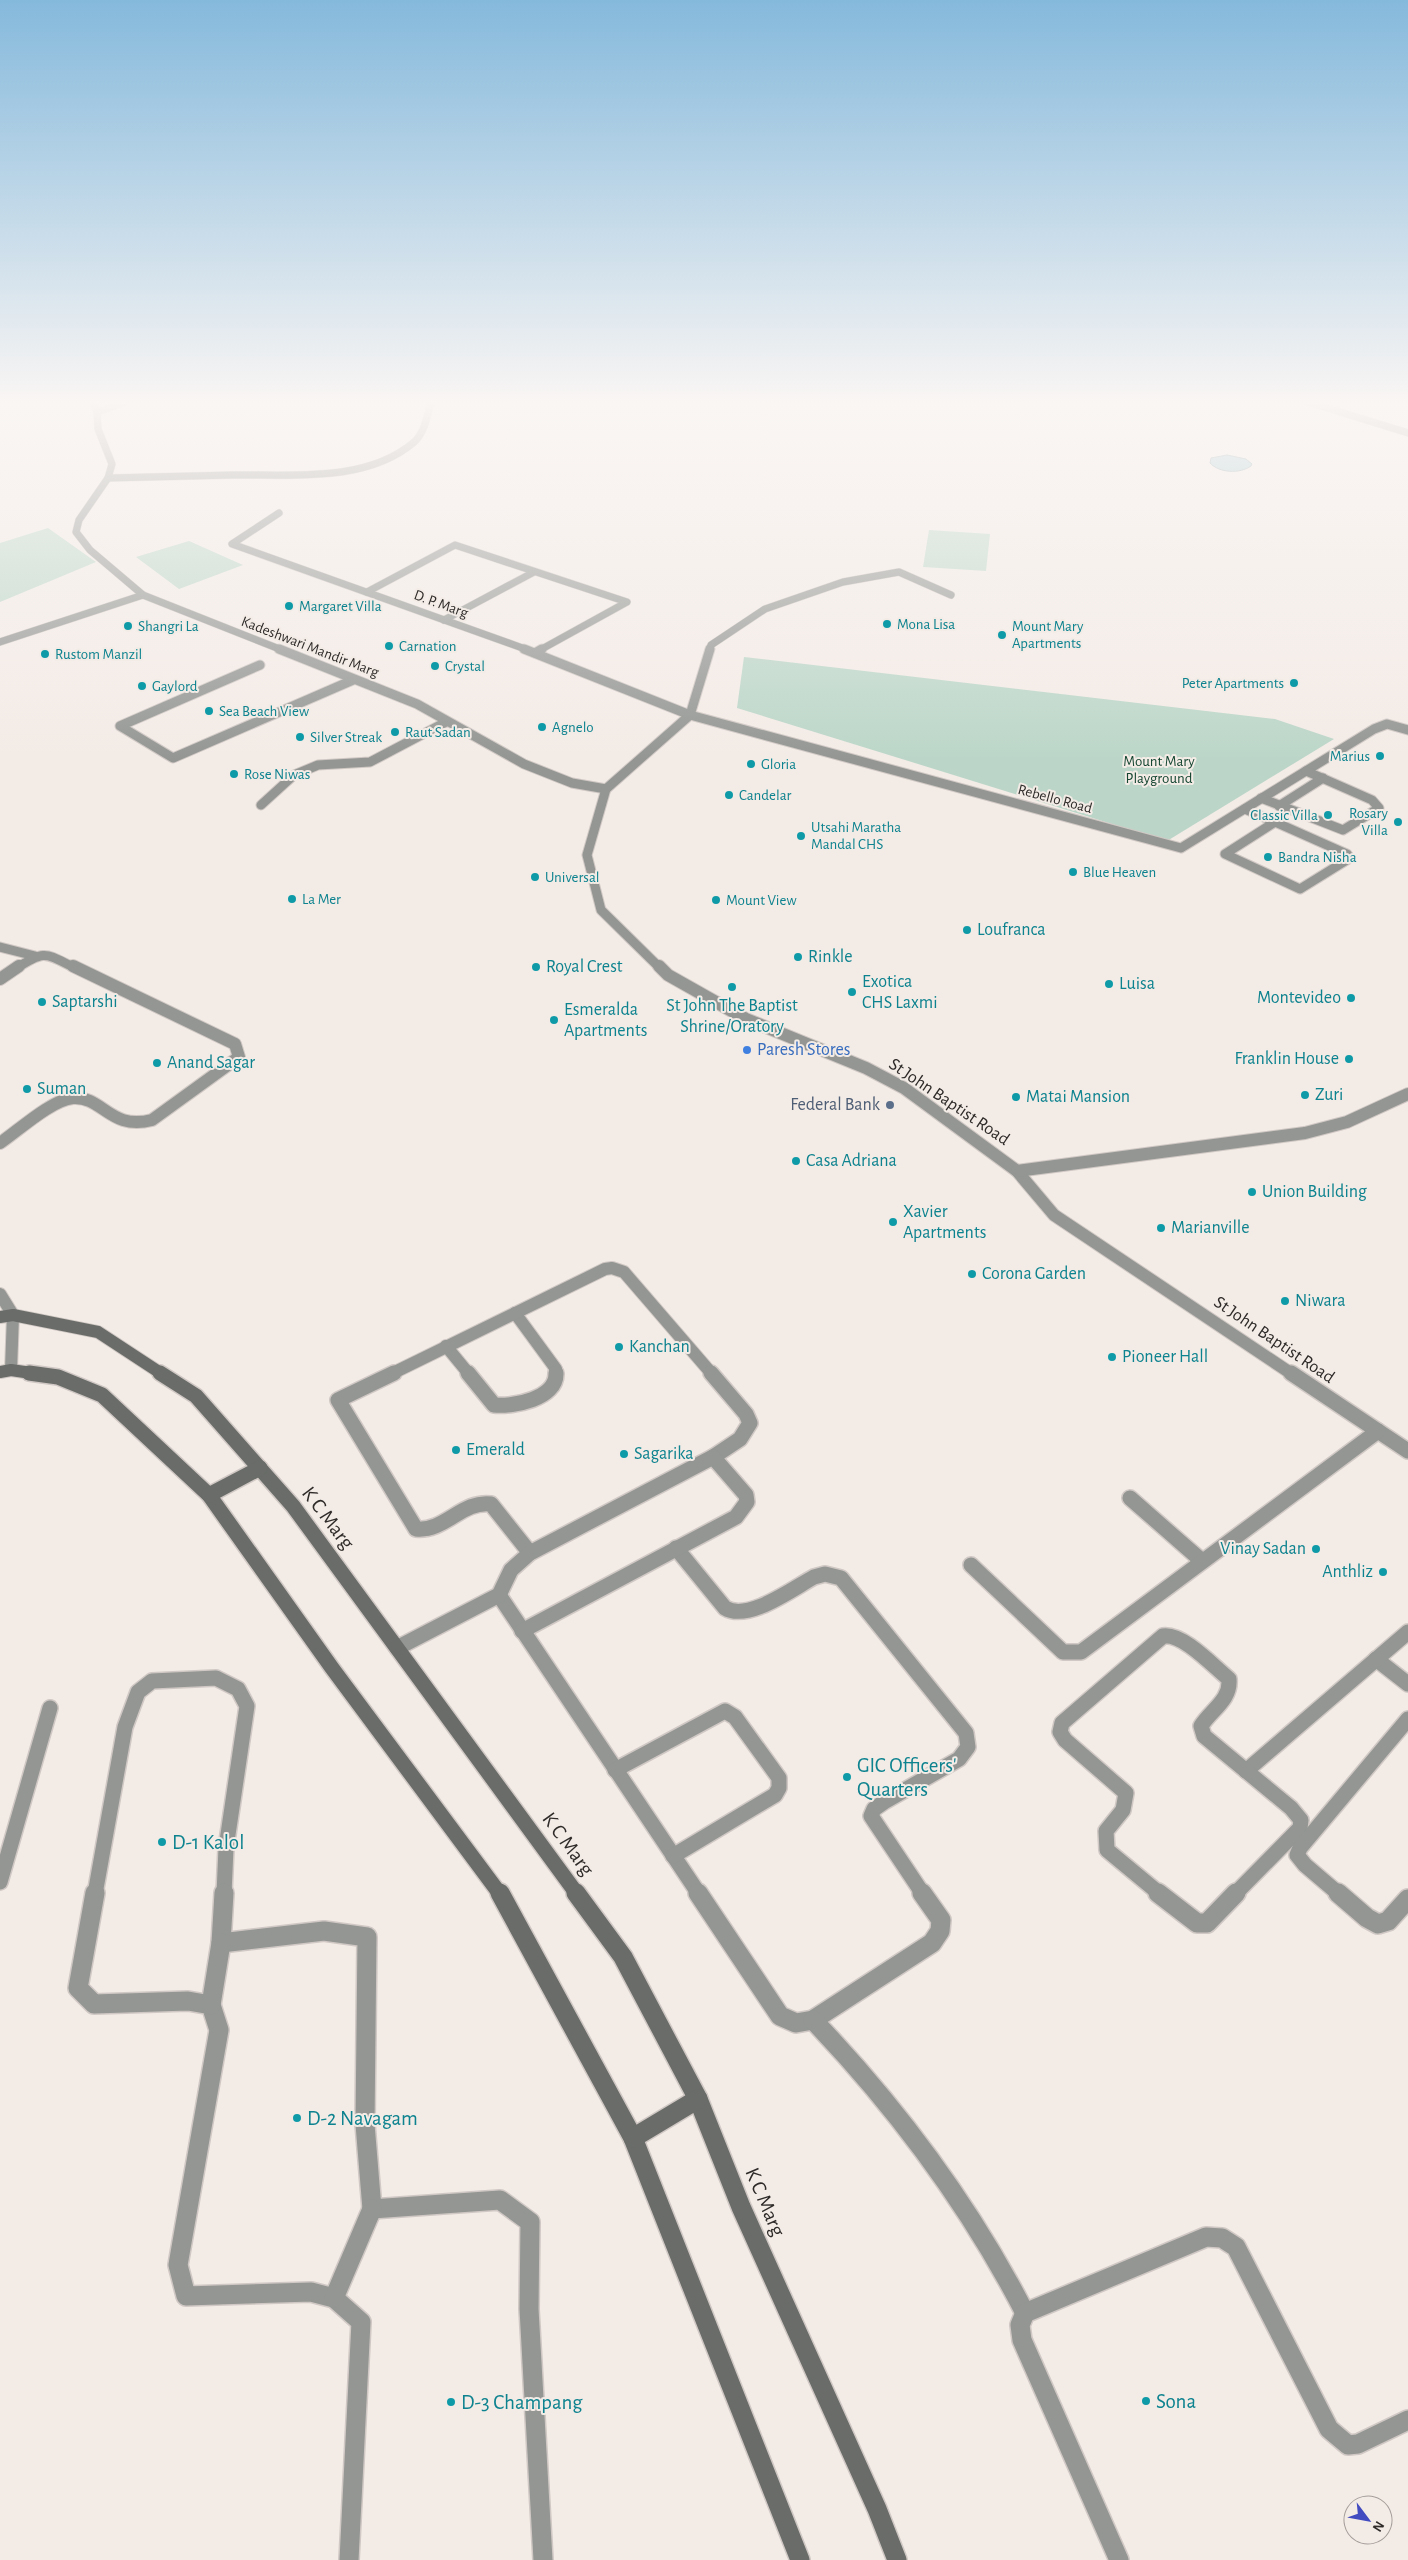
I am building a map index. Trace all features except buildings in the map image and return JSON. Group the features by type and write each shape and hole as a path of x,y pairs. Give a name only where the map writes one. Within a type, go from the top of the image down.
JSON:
{"main road":[{"name":"K C Marg","path":"6,1316 98,1332 196,1396 292,1506 623,1957 698,2099 741,2207 877,2509 897,2560"},
{"path":"5,1371 58,1377 102,1395 209,1494 332,1668 498,1890 633,2138 800,2560"},
{"path":"209,1494 260,1468"},
{"path":"633,2138 698,2099"}],"street":[{"name":"Kadeshwari Mandir Marg","path":"79,521 76,532 90,550 142,595 417,704 446,722 524,764 572,783 606,788"},
{"name":"D. P. Marg","path":"266,521 232,544 535,653 690,715"},
{"path":"367,592 455,545 627,602 535,653"},
{"path":"444,620 534,572"},
{"path":"606,788 690,715 711,645 765,609 843,582 899,572 951,595"},
{"path":"0,642 142,595"},
{"path":"260,665 120,726 173,758 353,680"},
{"name":"Rebello Road","path":"690,715 1181,848 1374,729 1387,724 1408,730"},
{"path":"261,805 294,775 318,765 370,762 446,722"},
{"path":"1262,798 1329,828 1343,830 1379,808 1372,800 1306,771"},
{"path":"1279,806 1323,778"},
{"name":"St John Baptist Road","path":"606,788 587,855 601,910 668,975 746,1019 866,1068 904,1088 1017,1170 1054,1215 1408,1451"},
{"path":"1244,808 1276,822 1347,854 1350,858 1300,889 1225,854 1276,822"},
{"path":"0,947 35,956"},
{"path":"0,979 35,956 46,954 235,1044 239,1057 152,1120 136,1124 122,1120 80,1099 71,1098 58,1103 0,1143"},
{"path":"1017,1170 1306,1133 1347,1122 1408,1094"},
{"path":"397,1648 499,1595 511,1570 530,1553 713,1458 740,1441 748,1430 750,1423 746,1414 624,1272 612,1268 605,1269 345,1394 338,1402 416,1529 431,1528 473,1505 486,1502 490,1504 530,1553"},
{"path":"0,1294 6,1316 5,1371"},
{"path":"446,1346 494,1405 512,1406 550,1389 556,1383 558,1375 556,1369 516,1313"},
{"path":"971,1565 1054,1645 1063,1652 1073,1654 1081,1652 1378,1431"},
{"path":"522,1631 736,1517 746,1502 746,1495 713,1458"},
{"path":"1130,1498 1202,1561"},
{"path":"499,1595 780,2016 792,2023 801,2025 813,2020 929,1946 942,1928 941,1920 875,1825 871,1816 874,1809 884,1802 959,1759 967,1752 969,1742 966,1733 840,1578 825,1574 814,1577 751,1612 733,1613 725,1608 676,1548"},
{"path":"1246,1771 1408,1632"},
{"path":"1170,1635 1180,1639 1229,1678 1231,1687 1229,1695 1206,1716 1201,1726 1204,1736 1246,1771 1291,1808 1301,1820 1300,1828 1207,1923 1197,1923 1183,1914 1107,1850 1103,1837 1106,1829 1120,1816 1128,1803 1126,1793 1065,1740 1060,1732 1062,1723 1163,1636 1170,1635"},
{"path":"1376,1659 1408,1684"},
{"path":"211,2005 188,2001 94,2004 78,1988 125,1726 138,1692 152,1681 216,1678 238,1689 247,1706 226,1848 221,1943 211,2005 219,2030 178,2265 186,2296 311,2292 334,2298 361,2322 349,2560"},
{"path":"0,1882 50,1708"},
{"path":"615,1770 725,1711 735,1717 779,1778 779,1788 776,1795 673,1856"},
{"path":"1408,1719 1297,1854 1305,1865 1367,1918 1378,1924 1388,1921 1408,1899"},
{"path":"221,1943 324,1931 367,1937 365,2124 372,2209 334,2298"},
{"path":"813,2020 859,2067 962,2201 1005,2271 1025,2312"},
{"path":"372,2209 500,2200 530,2222 529,2309 543,2560"},
{"path":"1119,2560 1022,2340 1020,2325 1025,2312 1206,2237 1217,2236 1228,2240 1236,2247 1329,2429 1338,2439 1348,2445 1358,2444 1408,2420"}],"green space":[{"path":"48,528 96,562 0,602 0,543"},
{"path":"929,530 990,534 986,571 923,567"},
{"path":"189,541 243,565 179,589 136,557"},
{"name":"Mount Mary Playground","path":"744,657 1275,719 1334,739 1167,841 737,708"}],"place":[{"name":"Margaret Villa","path":"289,606"},
{"name":"Mona Lisa","path":"887,624"},
{"name":"Shangri La","path":"128,626"},
{"name":"Mount Mary Apartments","path":"1002,635"},
{"name":"Carnation","path":"389,646"},
{"name":"Rustom Manzil","path":"45,654"},
{"name":"Crystal","path":"435,666"},
{"name":"Peter Apartments","path":"1294,683"},
{"name":"Gaylord","path":"142,686"},
{"name":"Sea Beach View","path":"209,711"},
{"name":"Agnelo","path":"542,727"},
{"name":"Raut Sadan","path":"395,732"},
{"name":"Silver Streak","path":"300,737"},
{"name":"Marius","path":"1380,756"},
{"name":"Gloria","path":"751,764"},
{"name":"Rose Niwas","path":"234,774"},
{"name":"Candelar","path":"729,795"},
{"name":"Classic Villa","path":"1328,815"},
{"name":"Rosary Villa","path":"1398,822"},
{"name":"Utsahi Maratha Mandal CHS","path":"801,836"},
{"name":"Bandra Nisha","path":"1268,857"},
{"name":"Blue Heaven","path":"1073,872"},
{"name":"Universal","path":"535,877"},
{"name":"La Mer","path":"292,899"},
{"name":"Mount View","path":"716,900"},
{"name":"Loufranca","path":"967,930"},
{"name":"Rinkle","path":"798,957"},
{"name":"Royal Crest","path":"536,967"},
{"name":"Luisa","path":"1109,984"},
{"name":"St John The Baptist Shrine/Oratory","path":"732,987"},
{"name":"Exotica CHS Laxmi","path":"852,992"},
{"name":"Montevideo","path":"1351,998"},
{"name":"Saptarshi","path":"42,1002"},
{"name":"Esmeralda Apartments","path":"554,1020"},
{"name":"Paresh Stores","path":"747,1050"},
{"name":"Franklin House","path":"1349,1059"},
{"name":"Anand Sagar","path":"157,1063"},
{"name":"Suman","path":"27,1089"},
{"name":"Zuri","path":"1305,1095"},
{"name":"Matai Mansion","path":"1016,1097"},
{"name":"Federal Bank","path":"890,1105"},
{"name":"Casa Adriana","path":"796,1161"},
{"name":"Union Building","path":"1252,1192"},
{"name":"Xavier Apartments","path":"893,1222"},
{"name":"Marianville","path":"1161,1228"},
{"name":"Corona Garden","path":"972,1274"},
{"name":"Niwara","path":"1285,1301"},
{"name":"Kanchan","path":"619,1347"},
{"name":"Pioneer Hall","path":"1112,1357"},
{"name":"Emerald","path":"456,1450"},
{"name":"Sagarika","path":"624,1454"},
{"name":"Vinay Sadan","path":"1316,1549"},
{"name":"Anthliz","path":"1383,1572"},
{"name":"GIC Officers' Quarters","path":"847,1777"},
{"name":"D-1 Kalol","path":"162,1842"},
{"name":"D-2 Navagam","path":"297,2118"},
{"name":"Sona","path":"1146,2401"},
{"name":"D-3 Champang","path":"451,2402"}]}
